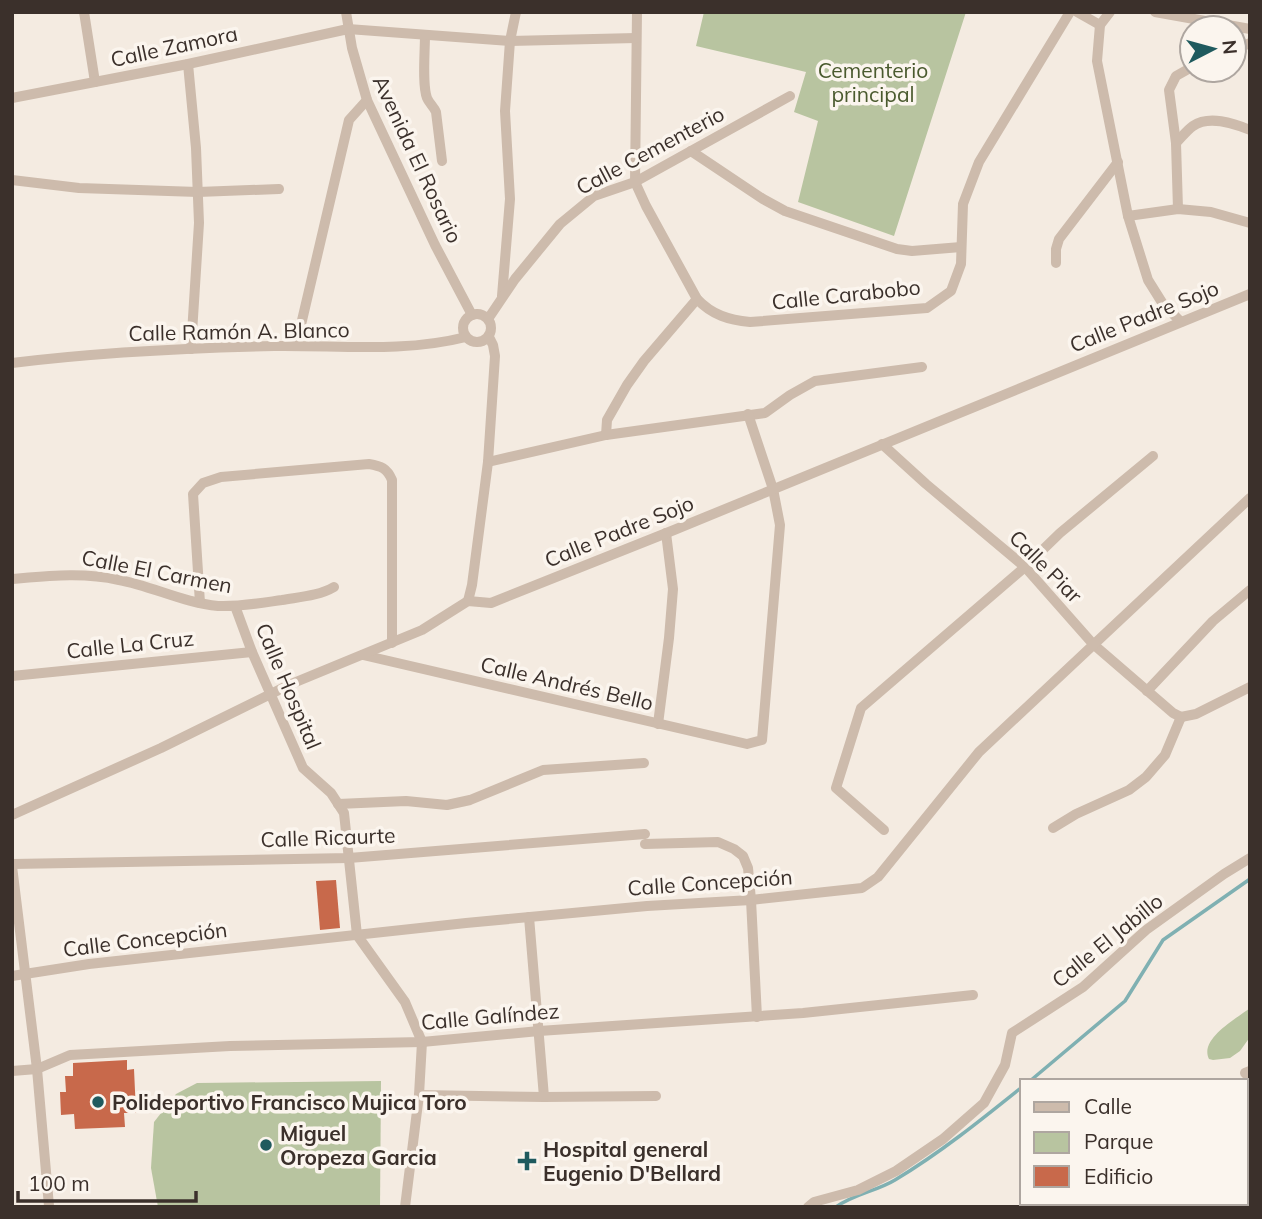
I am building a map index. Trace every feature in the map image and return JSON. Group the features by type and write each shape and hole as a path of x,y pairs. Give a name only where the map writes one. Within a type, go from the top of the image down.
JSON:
{"street":[{"path":"84,12 95,82"},
{"name":"Avenida El Rosario","path":"346,12 366,100 435,245 472,315"},
{"path":"502,299 510,199 505,111 510,41 516,12"},
{"path":"635,182 637,12"},
{"name":"Calle Carabobo","path":"635,182 697,299 723,318 750,322 928,307 951,291 961,264 963,204 979,162 1070,12"},
{"path":"1077,12 1100,25"},
{"path":"1110,12 1100,25 1098,75 1128,216 1148,280 1163,304 1181,322"},
{"path":"1155,12 1250,29"},
{"name":"Calle Zamora","path":"12,98 348,29 510,41 636,38"},
{"path":"425,35 425,89 427,100 436,113 442,160"},
{"path":"188,64 197,148 199,223 191,349"},
{"path":"1178,75 1169,90 1176,143 1178,209"},
{"name":"Calle Cementerio","path":"488,319 515,279 560,225 594,196 635,182 790,96"},
{"path":"296,346 349,120 366,100"},
{"path":"1176,143 1194,125 1215,121 1250,130"},
{"path":"691,151 785,211 897,249 912,251 961,247"},
{"path":"1056,263 1059,239 1118,162"},
{"path":"12,180 79,188 198,192 279,189"},
{"path":"1128,216 1178,209 1211,212 1250,223"},
{"name":"Calle Padre Sojo","path":"12,815 161,748 271,694 422,631 468,601 491,603 1250,294"},
{"path":"606,435 607,420 627,385 697,299"},
{"path":"481,314 488,319 492,329 483,342 470,341 466,337 464,324 472,315 481,314"},
{"name":"Calle Ramón A. Blanco","path":"12,363 78,355 191,349 405,347 466,337"},
{"path":"468,601 488,462 495,356 489,337"},
{"path":"488,462 606,435 765,412 815,381 922,367"},
{"path":"748,414 773,489"},
{"name":"Calle Piar","path":"882,444 1025,567 1093,644 1181,717"},
{"path":"884,830 836,788 861,708 1025,567 1060,533 1153,456"},
{"path":"200,603 193,494 203,483 221,477 369,464 380,466 389,472 392,480 392,643"},
{"name":"Calle Andrés Bello","path":"363,655 747,744 762,740 780,525 773,489"},
{"name":"Calle Concepción","path":"12,976 89,964 529,917 751,900 862,888 877,877 979,752 1250,498"},
{"path":"658,724 673,589 666,533"},
{"name":"Calle El Carmen","path":"12,579 69,574 119,579 215,606 294,598 334,587"},
{"path":"1147,691 1213,621 1250,590"},
{"name":"Calle Hospital","path":"235,606 252,652 303,768 331,793 344,813 357,935 405,1002 422,1042 419,1095 405,1207"},
{"name":"Calle La Cruz","path":"12,676 252,652"},
{"path":"1053,828 1076,814 1129,790 1146,777 1165,755 1181,717 1196,714 1250,687"},
{"path":"338,804 406,801 447,805 470,800 543,770 643,763"},
{"name":"Calle Ricaurte","path":"12,865 349,858 645,839 718,842 743,856 748,868 757,1017"},
{"name":"Calle El Jabillo","path":"808,1207 814,1202 858,1190 896,1171 943,1139 984,1103 1005,1065 1012,1033 1083,988 1146,930 1250,858"},
{"path":"12,865 37,1069 49,1206"},
{"path":"529,917 544,1097"},
{"name":"Calle Galíndez","path":"12,1071 37,1069 70,1055 230,1046 422,1042 539,1031 757,1017 973,995"},
{"path":"1250,1070 1245,1073 1250,1078"},
{"path":"419,1095 656,1096"}],"green space":[{"name":"Cementerio principal","path":"704,12 966,12 894,236 798,202 818,121 794,112 806,72 696,46"},
{"path":"1250,1008 1250,1037 1240,1051 1230,1058 1209,1059 1207,1052 1214,1037"},
{"name":"Miguel Oropeza Garcia","path":"381,1081 380,1207 158,1207 151,1168 154,1122 176,1094 197,1083"},
{"path":"1250,1153 1250,1207 1103,1207 1248,1205"}],"building":[{"path":"336,880 340,928 320,930 316,881"},
{"name":"Polideportivo Francisco Mujica Toro","path":"127,1060 127,1070 134,1069 136,1113 124,1113 125,1127 75,1129 74,1114 61,1115 60,1092 66,1092 65,1076 73,1076 73,1063"}],"waterway":[{"path":"1032,1079 1125,1001 1163,940 1250,879"},
{"path":"836,1207 912,1170 1020,1089"}],"place":[{"name":"Polideportivo Francisco Mujica Toro","path":"98,1102"},
{"name":"Miguel Oropeza Garcia","path":"266,1145"},
{"name":"Hospital general Eugenio D'Bellard","path":"527,1161"}]}
